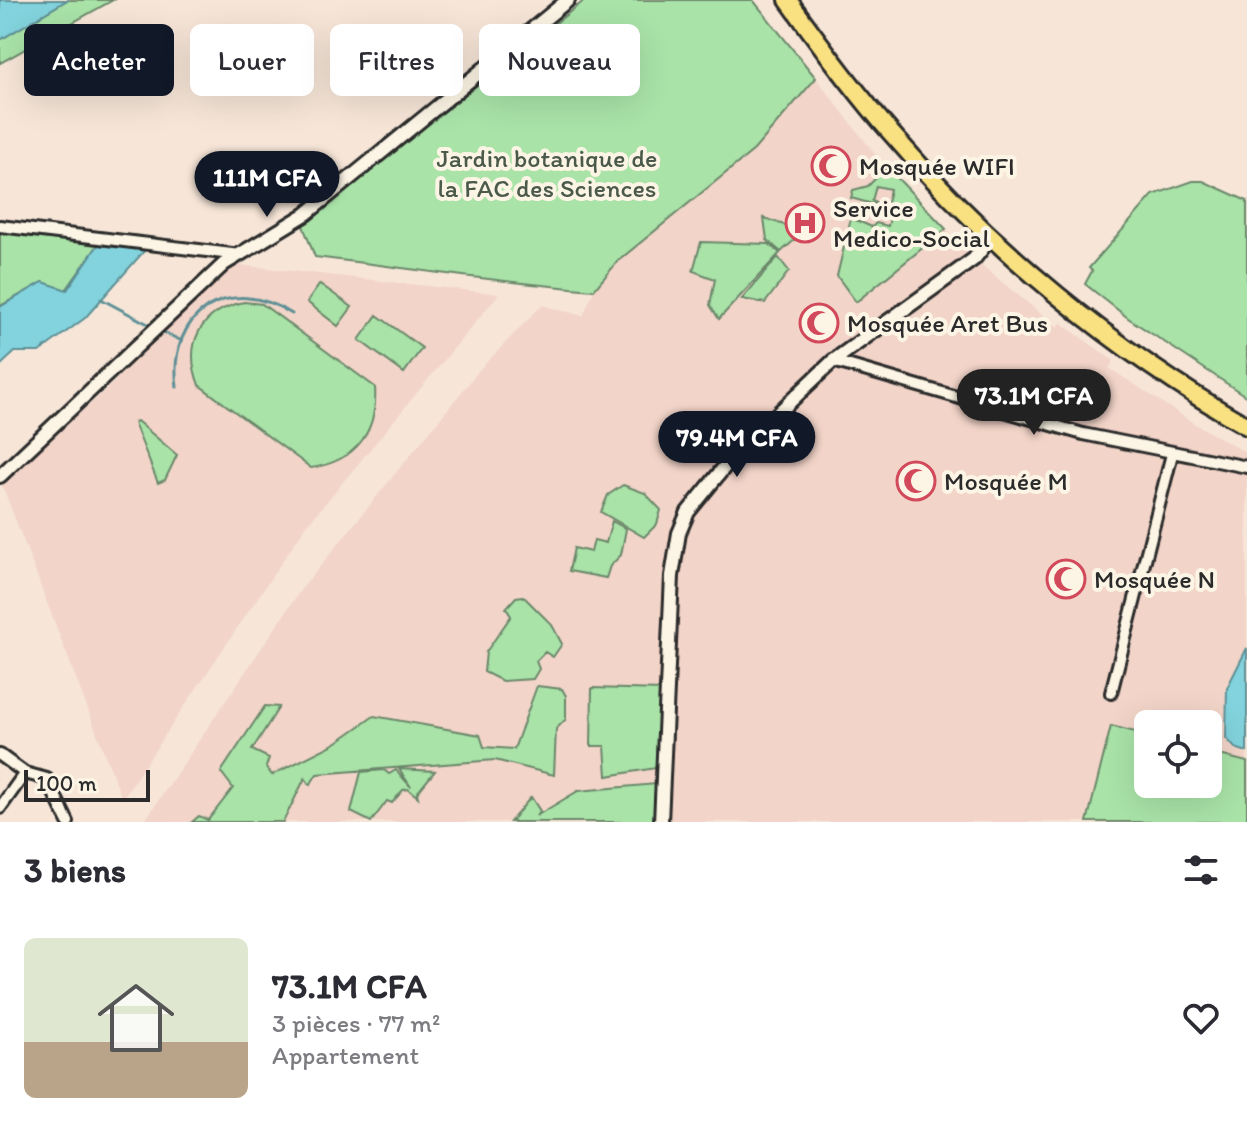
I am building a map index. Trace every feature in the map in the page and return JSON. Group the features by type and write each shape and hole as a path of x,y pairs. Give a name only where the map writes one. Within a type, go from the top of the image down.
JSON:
{"main road":[{"path":"788,0 891,133 992,236 1146,362 1247,426"}],"street":[{"path":"0,476 224,264 306,214 568,0"},
{"path":"0,226 240,255"},
{"path":"661,822 666,661 679,533 694,501 709,482 833,361 974,259 992,236"},
{"path":"833,361 1083,434 1247,467"},
{"path":"1111,693 1172,454"},
{"path":"0,755 25,773 47,779 68,822"},
{"path":"0,808 25,773"}],"shaded area":[{"path":"816,78 875,154 974,259 1057,327 1061,323 1114,361 1109,368 1195,424 1247,453 1247,822 144,822 300,591 481,368 542,305 583,316 594,290 618,261 774,125"},
{"path":"229,264 499,294 304,529 122,799 1,482 107,389"}],"green space":[{"path":"67,0 113,0 70,24 27,24"},
{"name":"Jardin botanique de la FAC des Sciences","path":"585,0 753,0 816,78 754,150 618,261 594,290 315,257 302,223 479,84 479,96 640,96 640,24 555,24"},
{"path":"24,26 24,50 0,63 0,40"},
{"path":"887,167 946,229 856,302 837,276 851,218 872,227 876,223 888,226 892,210 886,208 890,189 876,186 872,201 883,207 851,198 853,190 868,186"},
{"path":"1193,181 1203,181 1247,201 1247,397 1128,318 1085,284 1092,271 1089,268 1153,195"},
{"path":"764,218 796,229 799,236 781,252 767,240"},
{"path":"0,232 98,245 66,290 43,282 0,306"},
{"path":"701,242 769,244 780,253 719,319 710,305 715,279 693,271"},
{"path":"778,257 789,271 765,303 742,299"},
{"path":"320,284 352,307 338,326 307,302"},
{"path":"244,302 262,304 375,387 373,418 368,431 352,451 340,459 311,468 199,385 193,356 199,332 216,313"},
{"path":"377,315 422,348 404,373 359,340"},
{"path":"137,421 177,455 165,480 158,483 134,423"},
{"path":"623,485 645,493 661,510 657,524 644,537 601,512 608,495"},
{"path":"612,521 626,529 621,555 610,566 606,578 569,571 574,548 591,552 594,540 606,543"},
{"path":"523,596 552,625 562,644 553,657 545,652 536,661 539,669 533,679 502,681 484,672 486,652 511,616 506,608 516,597"},
{"path":"537,686 562,689 566,696 566,719 556,729 554,775 495,760 317,774 310,785 305,778 283,822 192,822 199,816 208,820 233,788 221,772 265,706 279,707 252,750 269,758 266,767 272,775 334,744 374,716 480,735 484,747 514,749"},
{"path":"592,688 661,690 656,768 607,776 605,746 591,746"},
{"path":"1111,726 1134,732 1134,798 1222,798 1222,756 1247,762 1247,822 1087,822"},
{"path":"399,769 435,771 417,793 418,797 408,789 403,790 392,803 387,801 371,822 351,812 361,772 384,770 389,774 396,770 411,787"},
{"path":"656,784 654,822 510,822 531,797 540,811 536,816 578,791"}],"water":[{"path":"0,0 67,0 24,24 0,40"},
{"path":"98,245 145,250 85,318 39,352 15,352 0,366 0,307 43,282 67,290"},
{"path":"1247,648 1247,752 1235,748 1226,738 1227,688"}],"waterway":[{"path":"177,387 176,361 182,339 192,321 207,307 225,300 246,298 269,302 292,314"},
{"path":"101,299 148,324"},
{"path":"163,332 182,341"}],"place":[{"name":"Mosquée WIFI","path":"831,166"},
{"name":"Service Medico-Social","path":"805,223"},
{"name":"Mosquée Aret Bus","path":"819,323"},
{"name":"Mosquée M","path":"916,481"},
{"name":"Mosquée N","path":"1066,579"}]}
